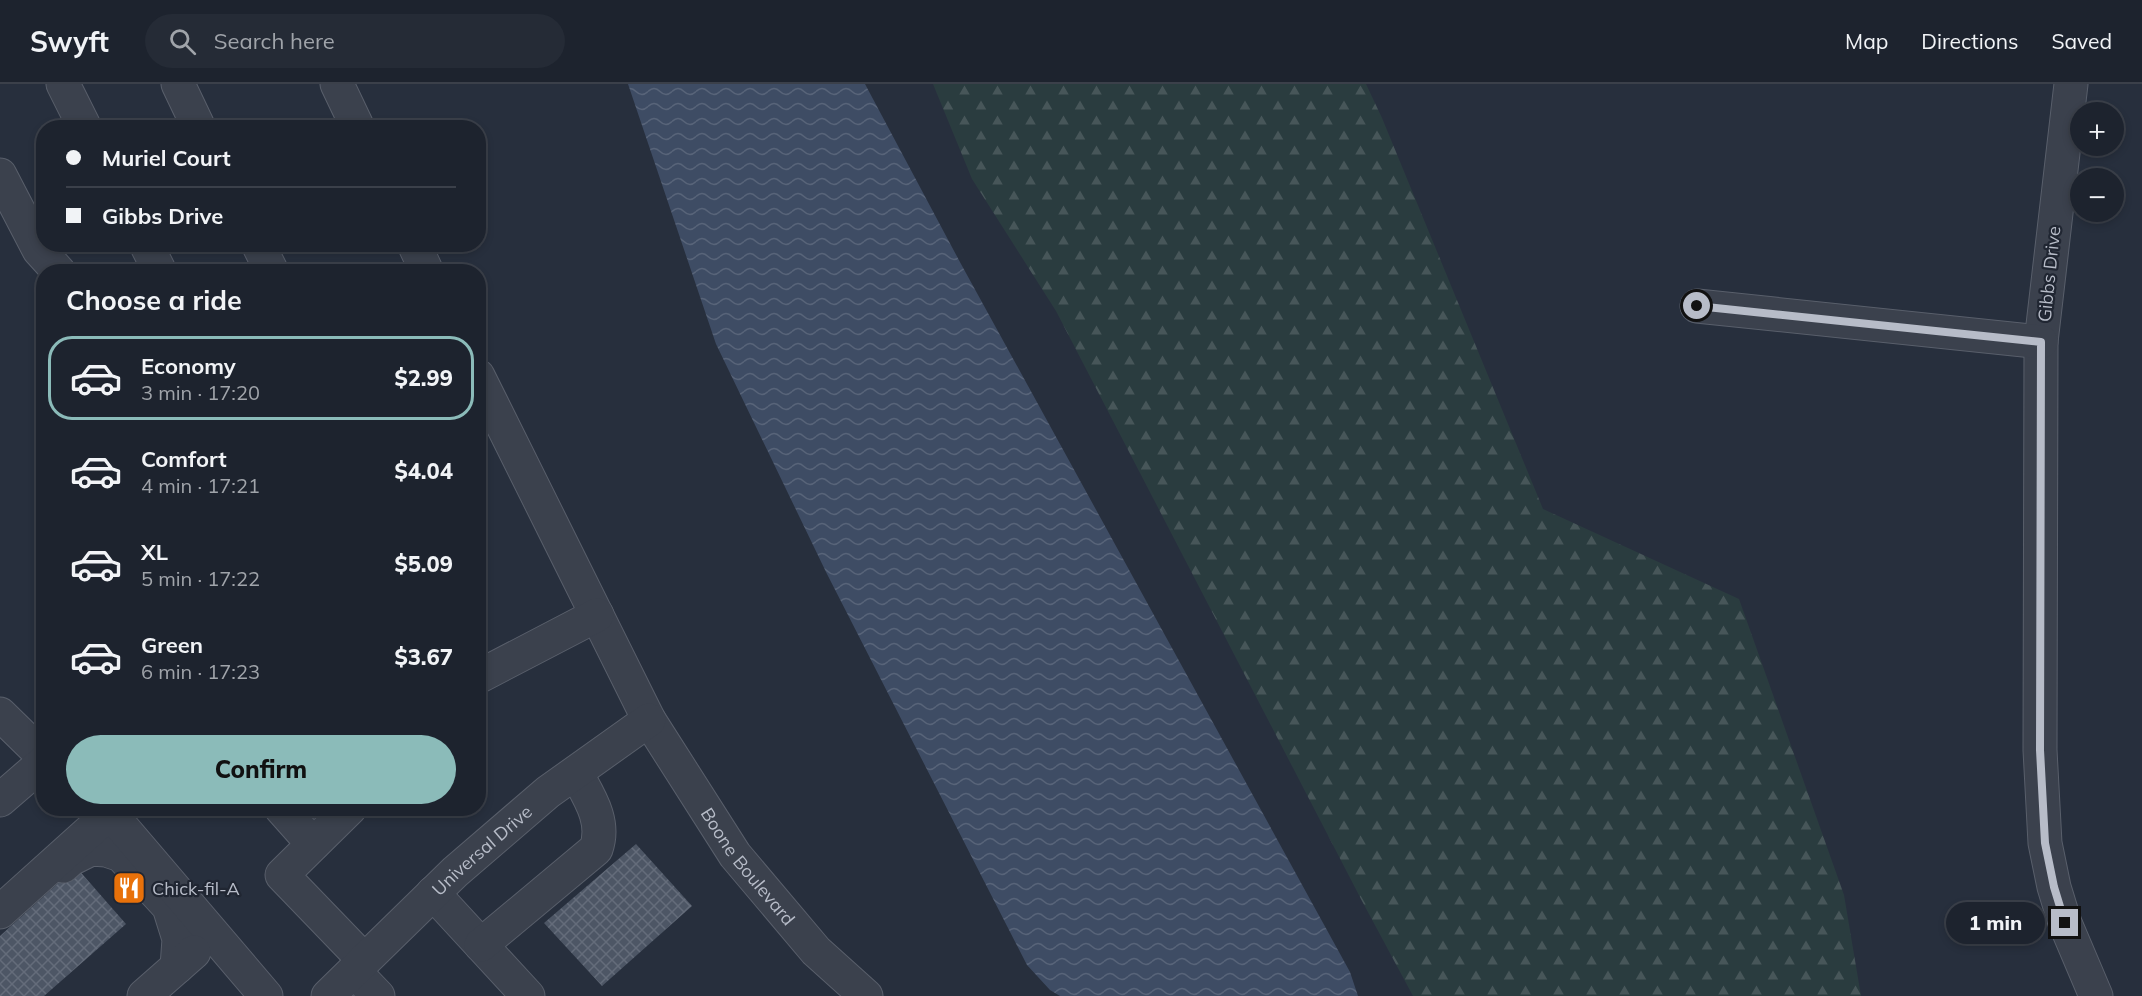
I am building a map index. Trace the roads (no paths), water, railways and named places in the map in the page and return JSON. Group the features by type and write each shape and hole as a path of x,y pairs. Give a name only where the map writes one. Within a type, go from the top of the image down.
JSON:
{"street":[{"path":"63,84 81,120"},
{"path":"177,84 195,120"},
{"path":"337,84 354,120"},
{"name":"Gibbs Drive","path":"2071,84 2041,342 2040,750 2045,843 2054,887 2062,914 2096,996"},
{"path":"0,175 36,244"},
{"path":"41,252 52,264"},
{"path":"1697,306 2041,342"},
{"name":"Boone Boulevard","path":"486,392 649,720 735,855 816,951 866,996"},
{"path":"486,673 597,615"},
{"path":"0,714 36,747"},
{"name":"Universal Drive","path":"328,996 455,872 548,792 649,720"},
{"path":"0,800 36,758"},
{"path":"481,945 596,849 599,825 594,807 576,773"},
{"path":"0,912 107,816"},
{"path":"113,816 266,996"},
{"path":"288,816 313,844"},
{"path":"342,816 282,875 359,965 378,996"},
{"path":"0,925 71,859 91,849 106,850 121,855 169,907 179,939 177,967"},
{"path":"433,893 528,996"},
{"path":"144,996 214,935"}],"water":[{"path":"628,84 865,84 961,264 1350,972 1358,996 1060,996 1050,990 1027,965 827,574 716,344"}],"place":[{"name":"Chick-fil-A","path":"129,888"}]}
